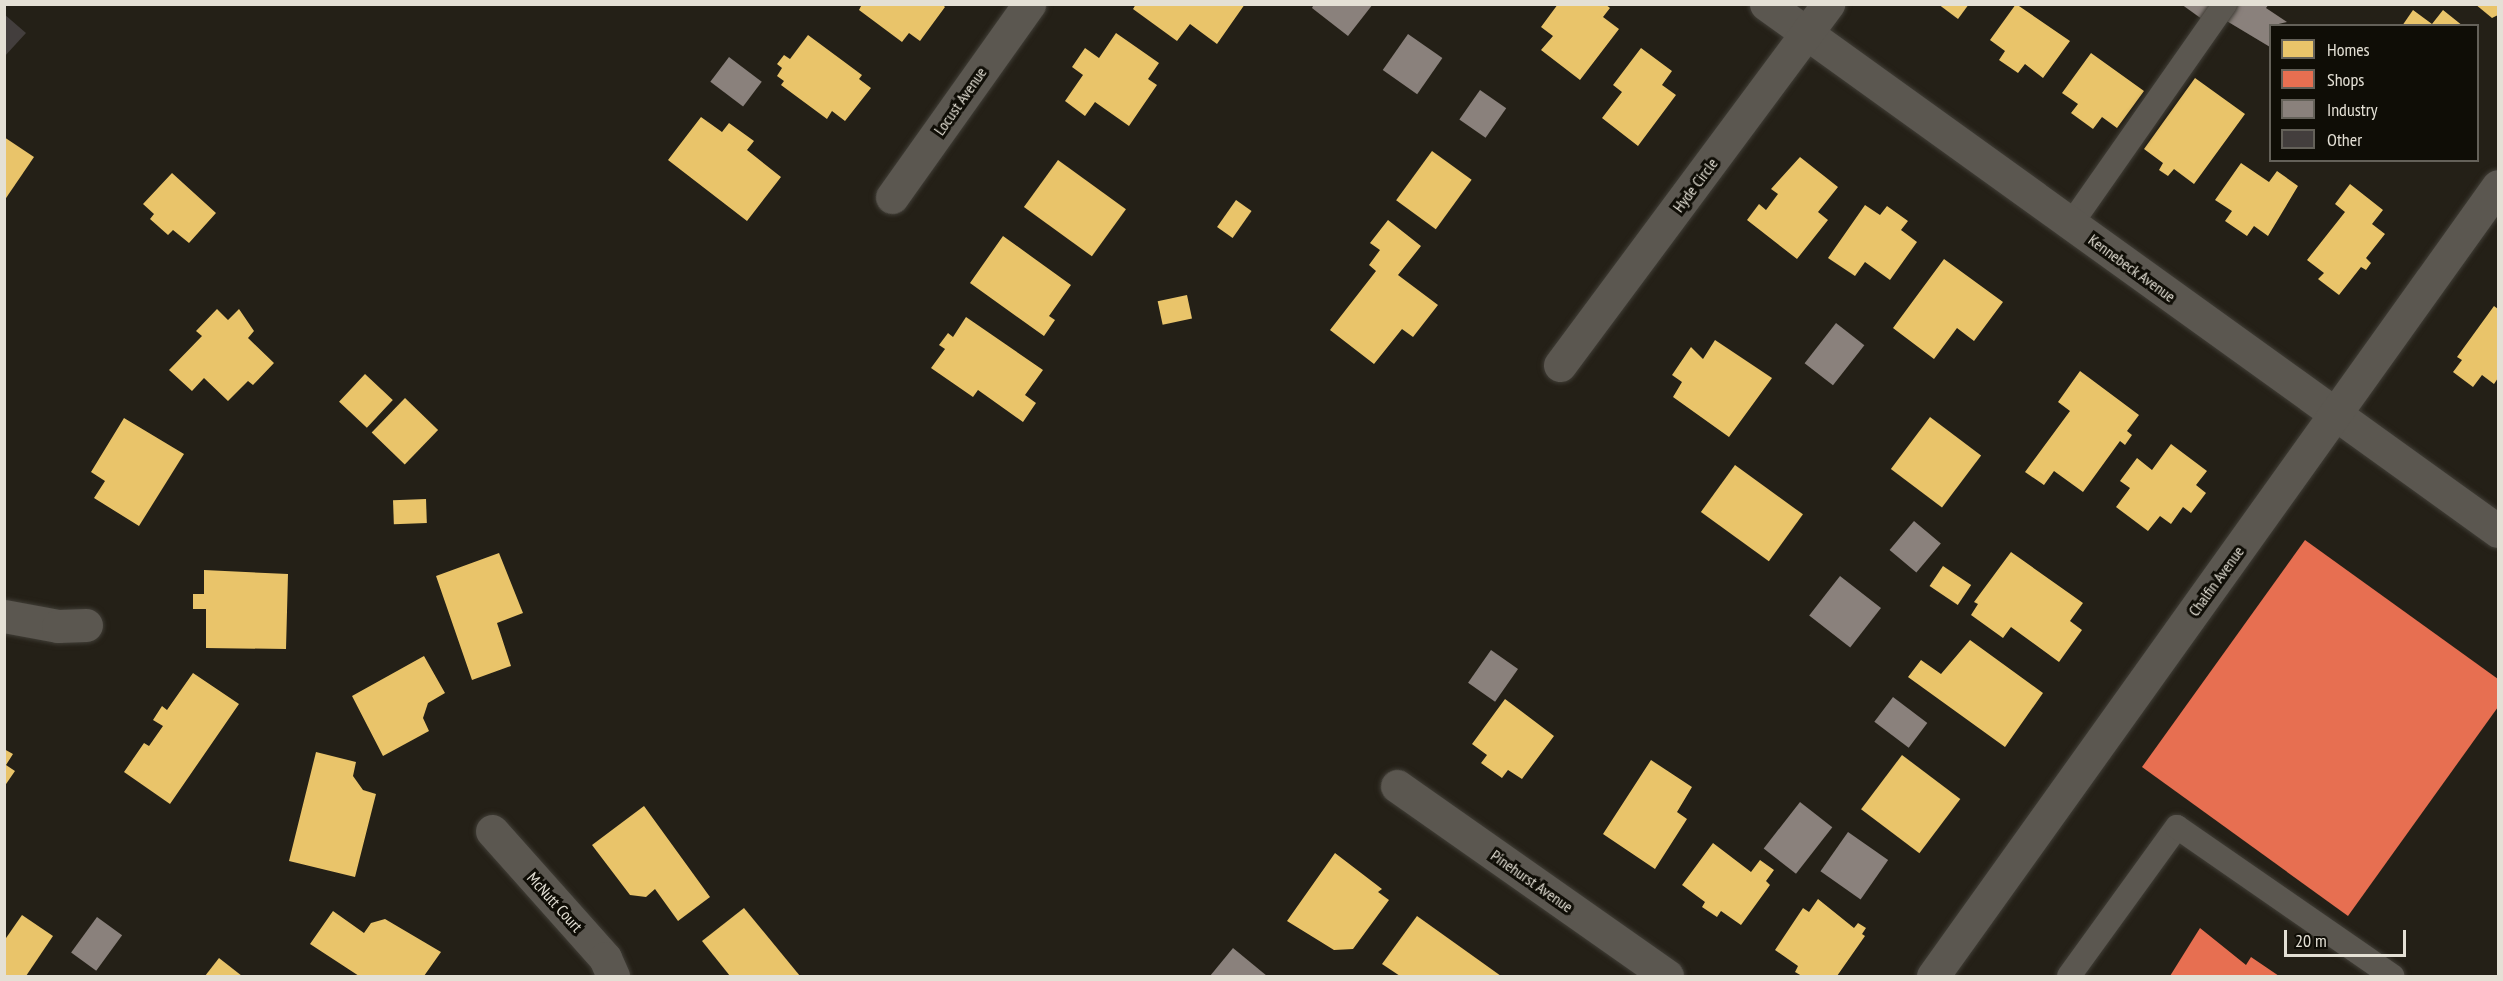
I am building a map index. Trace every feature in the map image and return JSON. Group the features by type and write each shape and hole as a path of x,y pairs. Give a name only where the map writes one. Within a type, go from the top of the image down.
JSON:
{"street":[{"name":"Locust Avenue","path":"892,197 1029,4"},
{"name":"Kennebeck Avenue","path":"1766,4 2499,531"},
{"name":"Hyde Circle","path":"1560,365 1808,34 1828,4"},
{"name":"Chalfin Avenue","path":"1933,976 2499,186"},
{"path":"4,616 58,626 86,625"},
{"name":"Pinehurst Avenue","path":"1397,786 1667,976"},
{"name":"McNutt Court","path":"492,831 605,958 613,976"}],"lane":[{"path":"2071,224 2225,4"},
{"path":"2069,976 2177,827 2391,976"}],"building: Homes":[{"path":"862,4 942,4 945,7 920,41 909,33 902,42 859,10"},
{"path":"1136,4 1245,4 1217,44 1190,24 1177,41 1133,9"},
{"path":"1558,4 1605,4 1610,8 1603,17 1619,29 1580,80 1541,50 1553,36 1541,27"},
{"path":"1938,4 1969,4 1958,19"},
{"path":"2016,4 2070,41 2043,78 2025,64 2018,73 1999,60 2005,51 1990,40"},
{"path":"2475,4 2498,4 2498,15 2492,18"},
{"path":"2413,10 2432,24 2403,24"},
{"path":"2443,10 2460,24 2432,24"},
{"path":"1116,33 1159,63 1148,79 1157,85 1129,126 1095,102 1085,116 1065,101 1083,75 1072,67 1085,48 1099,58"},
{"path":"808,35 862,75 859,79 871,88 845,121 832,111 827,119 781,85 784,81 777,76 782,68 777,64 784,55 790,59"},
{"path":"1641,48 1672,71 1662,85 1676,95 1638,146 1602,118 1622,92 1613,85"},
{"path":"2091,53 2144,91 2117,128 2102,117 2093,129 2071,113 2078,104 2062,93"},
{"path":"2195,78 2245,114 2194,184 2174,169 2168,176 2159,170 2163,163 2144,149"},
{"path":"701,117 722,132 729,123 754,141 747,150 781,177 747,221 668,160"},
{"path":"4,137 34,157 4,201"},
{"path":"1432,151 1472,180 1436,229 1396,200"},
{"path":"1800,157 1838,187 1818,212 1828,220 1797,259 1747,220 1759,204 1766,210 1778,194 1771,189"},
{"path":"1058,160 1126,209 1092,256 1024,207"},
{"path":"2241,163 2269,182 2277,171 2298,186 2268,236 2254,226 2247,236 2225,221 2232,211 2215,200"},
{"path":"172,173 216,213 189,243 173,230 168,235 150,219 154,214 143,204"},
{"path":"2350,184 2383,210 2372,224 2385,234 2366,258 2371,263 2366,270 2361,267 2339,295 2318,279 2324,273 2307,260 2345,212 2335,204"},
{"path":"1236,200 1252,211 1233,238 1217,227"},
{"path":"1865,205 1880,215 1887,206 1908,221 1901,230 1917,242 1890,280 1865,262 1855,276 1828,258"},
{"path":"1388,220 1421,246 1398,275 1438,305 1413,337 1402,329 1374,364 1330,330 1376,271 1369,265 1380,250 1370,243"},
{"path":"1003,236 1071,285 1049,316 1055,320 1044,336 970,283"},
{"path":"1944,259 2003,302 1974,341 1957,328 1934,359 1893,328"},
{"path":"1187,295 1192,318 1163,325 1158,301"},
{"path":"2494,306 2498,309 2498,378 2494,384 2482,375 2473,387 2453,372 2462,360 2457,357"},
{"path":"217,309 228,320 239,309 254,331 248,338 274,363 253,385 248,381 228,401 204,378 192,391 169,370 202,336 196,331"},
{"path":"966,317 1043,370 1025,395 1036,403 1023,422 978,390 973,397 931,368 945,349 939,345 948,333 953,337"},
{"path":"1715,340 1772,378 1729,437 1673,397 1682,382 1672,375 1691,347 1703,359"},
{"path":"2080,371 2139,415 2127,431 2132,435 2125,445 2120,441 2083,492 2054,471 2044,485 2025,472 2070,411 2058,402"},
{"path":"365,374 393,400 367,428 339,402"},
{"path":"405,398 438,430 405,464 372,433"},
{"path":"1930,417 1981,456 1942,507 1891,469"},
{"path":"124,418 184,454 139,526 94,498 105,481 91,472"},
{"path":"2171,444 2207,471 2196,485 2206,493 2191,513 2183,507 2171,524 2160,516 2148,531 2116,507 2130,488 2120,481 2137,458 2152,470"},
{"path":"1735,465 1803,514 1769,561 1701,512"},
{"path":"426,499 427,523 394,524 393,500"},
{"path":"2011,552 2083,603 2070,621 2082,630 2059,662 2011,627 2003,638 1971,615 1978,604 1974,602"},
{"path":"499,553 523,613 497,623 511,666 472,680 436,576"},
{"path":"1943,566 1971,585 1958,605 1930,586"},
{"path":"204,570 288,574 286,649 206,648 206,609 193,609 193,594 204,594"},
{"path":"1970,640 2043,693 2005,747 1908,677 1921,660 1941,674"},
{"path":"424,656 445,693 428,703 423,718 429,731 383,756 352,696"},
{"path":"193,673 239,704 170,804 124,772 144,743 149,746 163,726 153,720 162,706 167,710"},
{"path":"1505,699 1554,736 1522,779 1508,770 1502,778 1481,763 1487,755 1472,744"},
{"path":"4,749 13,754 6,765 15,771 4,787"},
{"path":"316,752 356,762 353,776 363,790 376,794 355,877 289,861"},
{"path":"1902,755 1960,799 1919,853 1861,809"},
{"path":"1651,760 1692,787 1677,812 1687,819 1655,869 1603,834"},
{"path":"644,806 710,897 678,921 655,889 646,897 630,895 592,845"},
{"path":"1713,843 1751,872 1760,860 1774,870 1766,881 1770,885 1741,925 1721,911 1717,917 1702,907 1705,902 1682,885"},
{"path":"1335,853 1382,889 1378,892 1389,900 1353,949 1334,950 1287,921"},
{"path":"1818,899 1854,928 1858,923 1866,928 1862,934 1865,936 1837,976 1802,976 1795,972 1798,966 1775,950 1803,908 1809,912"},
{"path":"744,908 800,976 730,976 702,941"},
{"path":"333,911 364,933 371,923 385,919 441,952 424,976 359,976 310,944"},
{"path":"22,915 53,936 26,976 4,976 4,941"},
{"path":"1417,916 1501,976 1400,976 1382,964"},
{"path":"219,958 242,976 205,976"}],"building: Shops":[{"path":"2305,540 2498,679 2498,707 2348,916 2142,767"},
{"path":"2200,928 2246,965 2251,957 2279,976 2170,976"}],"building: Industry":[{"path":"1314,4 1373,4 1348,36 1312,8"},
{"path":"2181,4 2219,4 2206,22"},
{"path":"2229,4 2269,4 2266,8 2287,22 2269,24 2269,46 2220,17"},
{"path":"1408,34 1442,58 1417,94 1383,70"},
{"path":"729,57 762,82 743,106 710,82"},
{"path":"1480,90 1506,108 1486,138 1459,119"},
{"path":"1836,323 1864,345 1833,385 1805,363"},
{"path":"1914,521 1941,543 1916,573 1890,550"},
{"path":"1840,576 1881,608 1850,647 1809,615"},
{"path":"1491,650 1518,669 1495,702 1468,683"},
{"path":"1893,697 1927,723 1909,748 1874,722"},
{"path":"1800,802 1832,827 1796,874 1764,848"},
{"path":"1848,832 1888,860 1861,899 1820,871"},
{"path":"97,917 122,935 96,971 71,953"},
{"path":"1233,948 1267,976 1210,976"}],"building: Other":[{"path":"4,14 26,33 4,57"}]}
